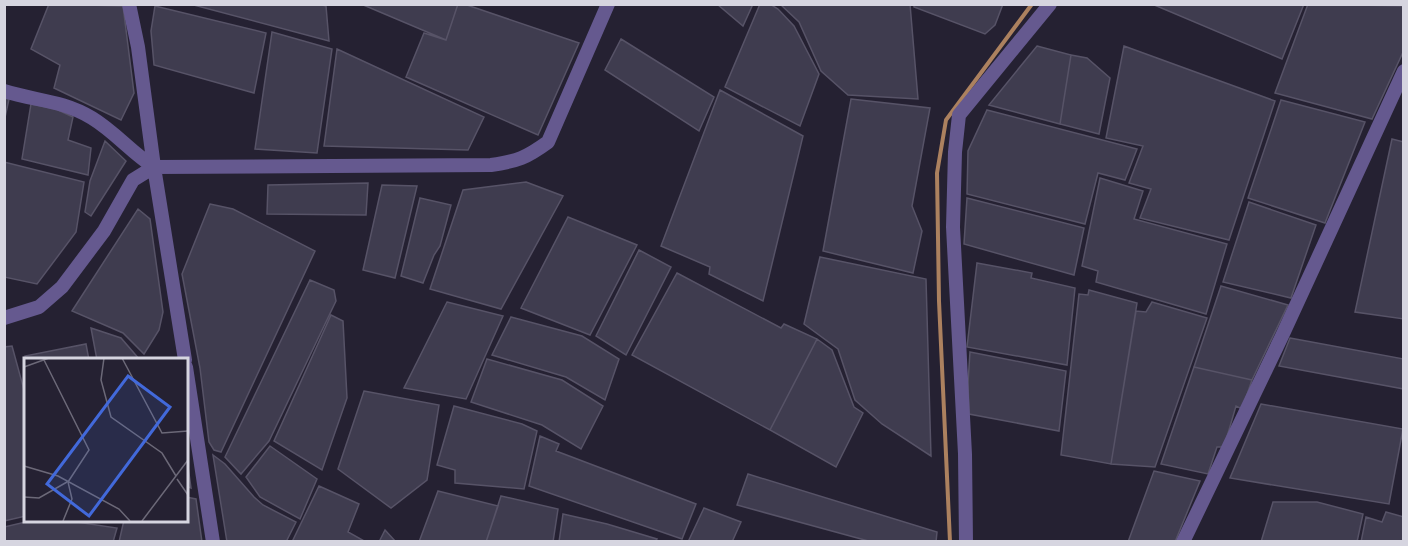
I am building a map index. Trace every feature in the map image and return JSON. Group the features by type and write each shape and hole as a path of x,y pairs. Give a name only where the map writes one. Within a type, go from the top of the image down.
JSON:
{"street":[{"path":"129,4 138,47 154,167 185,358"},
{"path":"4,318 39,307 62,286 104,231 133,180 154,167 491,165 516,161 531,154 548,142 608,4"},
{"path":"966,542 965,454 953,227 955,152 959,115 1050,4"},
{"path":"1183,542 1282,336 1404,71"},
{"path":"4,91 56,102 93,118 154,167"},
{"path":"188,380 213,542"}],"building":[{"path":"49,4 123,6 134,93 121,120 54,88 60,65 31,49"},
{"path":"190,4 318,4 326,6 329,41"},
{"path":"361,4 458,4 446,40"},
{"path":"458,4 464,4 579,43 538,135 406,77 424,33 446,40"},
{"path":"717,4 753,4 743,26"},
{"path":"760,4 770,4 778,9 794,26 819,74 800,126 725,87"},
{"path":"780,4 910,4 918,99 848,95 821,71 799,22"},
{"path":"914,4 1003,4 995,25 985,34 914,7"},
{"path":"1152,4 1304,4 1282,59"},
{"path":"1308,4 1404,6 1404,50 1372,119 1275,93"},
{"path":"155,6 266,33 254,93 154,65 151,31"},
{"path":"272,32 332,49 317,153 255,149"},
{"path":"621,39 714,97 699,131 605,70"},
{"path":"1037,46 1071,55 1060,124 989,105"},
{"path":"1124,46 1275,101 1229,240 1140,218 1151,189 1129,183 1143,146 1106,138"},
{"path":"337,49 484,117 468,150 324,146"},
{"path":"1071,55 1087,58 1110,78 1099,134 1060,124"},
{"path":"720,90 803,136 763,301 709,274 710,267 661,246"},
{"path":"4,98 9,99 4,122"},
{"path":"851,99 930,108 912,206 922,231 913,273 823,251"},
{"path":"1281,100 1365,122 1325,223 1248,198"},
{"path":"31,104 56,109 73,117 68,140 91,148 88,175 22,159"},
{"path":"987,110 1137,149 1125,180 1098,173 1085,224 967,194 968,151"},
{"path":"1392,139 1404,142 1404,319 1355,312"},
{"path":"105,141 126,161 91,216 85,212 90,181"},
{"path":"4,162 84,182 76,232 37,284 4,277"},
{"path":"1100,178 1143,191 1134,219 1227,244 1206,314 1096,282 1098,271 1082,266"},
{"path":"526,182 563,196 501,309 430,289 463,190"},
{"path":"368,183 366,215 267,214 268,185"},
{"path":"382,185 417,186 395,278 363,270"},
{"path":"420,198 451,205 440,246 423,283 401,276"},
{"path":"967,198 1084,228 1074,275 964,244"},
{"path":"1249,202 1316,225 1291,298 1223,282"},
{"path":"210,204 233,209 315,251 221,452 214,450 209,442 200,368 182,274"},
{"path":"138,209 150,219 163,312 159,330 144,354 123,333 72,311"},
{"path":"568,217 637,245 590,335 521,308"},
{"path":"639,250 671,267 626,355 596,336"},
{"path":"820,257 926,279 931,456 882,424 855,400 838,349 804,324"},
{"path":"977,263 1032,273 1031,278 1075,288 1067,365 967,347"},
{"path":"677,273 781,328 784,324 817,339 770,430 632,355"},
{"path":"310,280 334,290 336,301 269,441 241,474 225,457"},
{"path":"1221,286 1288,305 1252,380 1194,367"},
{"path":"1089,290 1137,303 1111,464 1061,455 1079,294 1088,295"},
{"path":"447,302 503,316 466,399 404,388"},
{"path":"1152,302 1207,318 1155,467 1111,464 1136,311 1146,312"},
{"path":"331,315 343,321 347,398 322,470 274,441"},
{"path":"511,317 582,336 619,359 605,400 566,377 492,355"},
{"path":"91,328 121,338 138,358 97,358"},
{"path":"1290,338 1404,359 1404,389 1279,366"},
{"path":"817,339 832,350 854,407 863,413 836,467 770,430"},
{"path":"86,344 89,358 26,358 25,356"},
{"path":"12,346 24,390 24,516 4,521 4,347"},
{"path":"970,352 1066,371 1059,431 969,414"},
{"path":"487,359 562,380 603,406 581,449 542,425 471,402"},
{"path":"1194,367 1252,380 1242,409 1236,406 1224,447 1217,447 1208,474 1161,464"},
{"path":"364,391 439,405 427,480 391,508 338,469"},
{"path":"1261,404 1403,429 1389,504 1230,478"},
{"path":"454,406 522,424 537,431 524,489 455,483 455,470 437,465"},
{"path":"540,436 559,444 556,451 696,504 682,539 529,486"},
{"path":"270,446 317,479 300,519 260,497 246,477"},
{"path":"213,455 225,464 263,505 296,522 286,542 227,542"},
{"path":"188,466 191,488 188,487"},
{"path":"1154,471 1200,481 1175,542 1128,542"},
{"path":"748,474 937,532 936,542 872,542 737,505"},
{"path":"319,486 359,504 348,532 366,542 292,542"},
{"path":"438,491 498,506 486,542 419,542"},
{"path":"501,496 558,509 553,542 486,542"},
{"path":"188,497 196,499 202,542 119,542 124,522 188,522"},
{"path":"1273,502 1317,502 1363,514 1357,542 1261,542"},
{"path":"704,508 741,522 732,542 688,542"},
{"path":"1386,512 1404,517 1404,542 1361,542 1366,517 1382,522"},
{"path":"563,514 657,539 655,542 559,542"},
{"path":"25,522 76,522 117,528 113,542 4,542 4,527"},
{"path":"385,530 396,542 379,542"}],"waterway":[{"path":"950,542 939,301 937,173 946,120 1032,4"}]}
